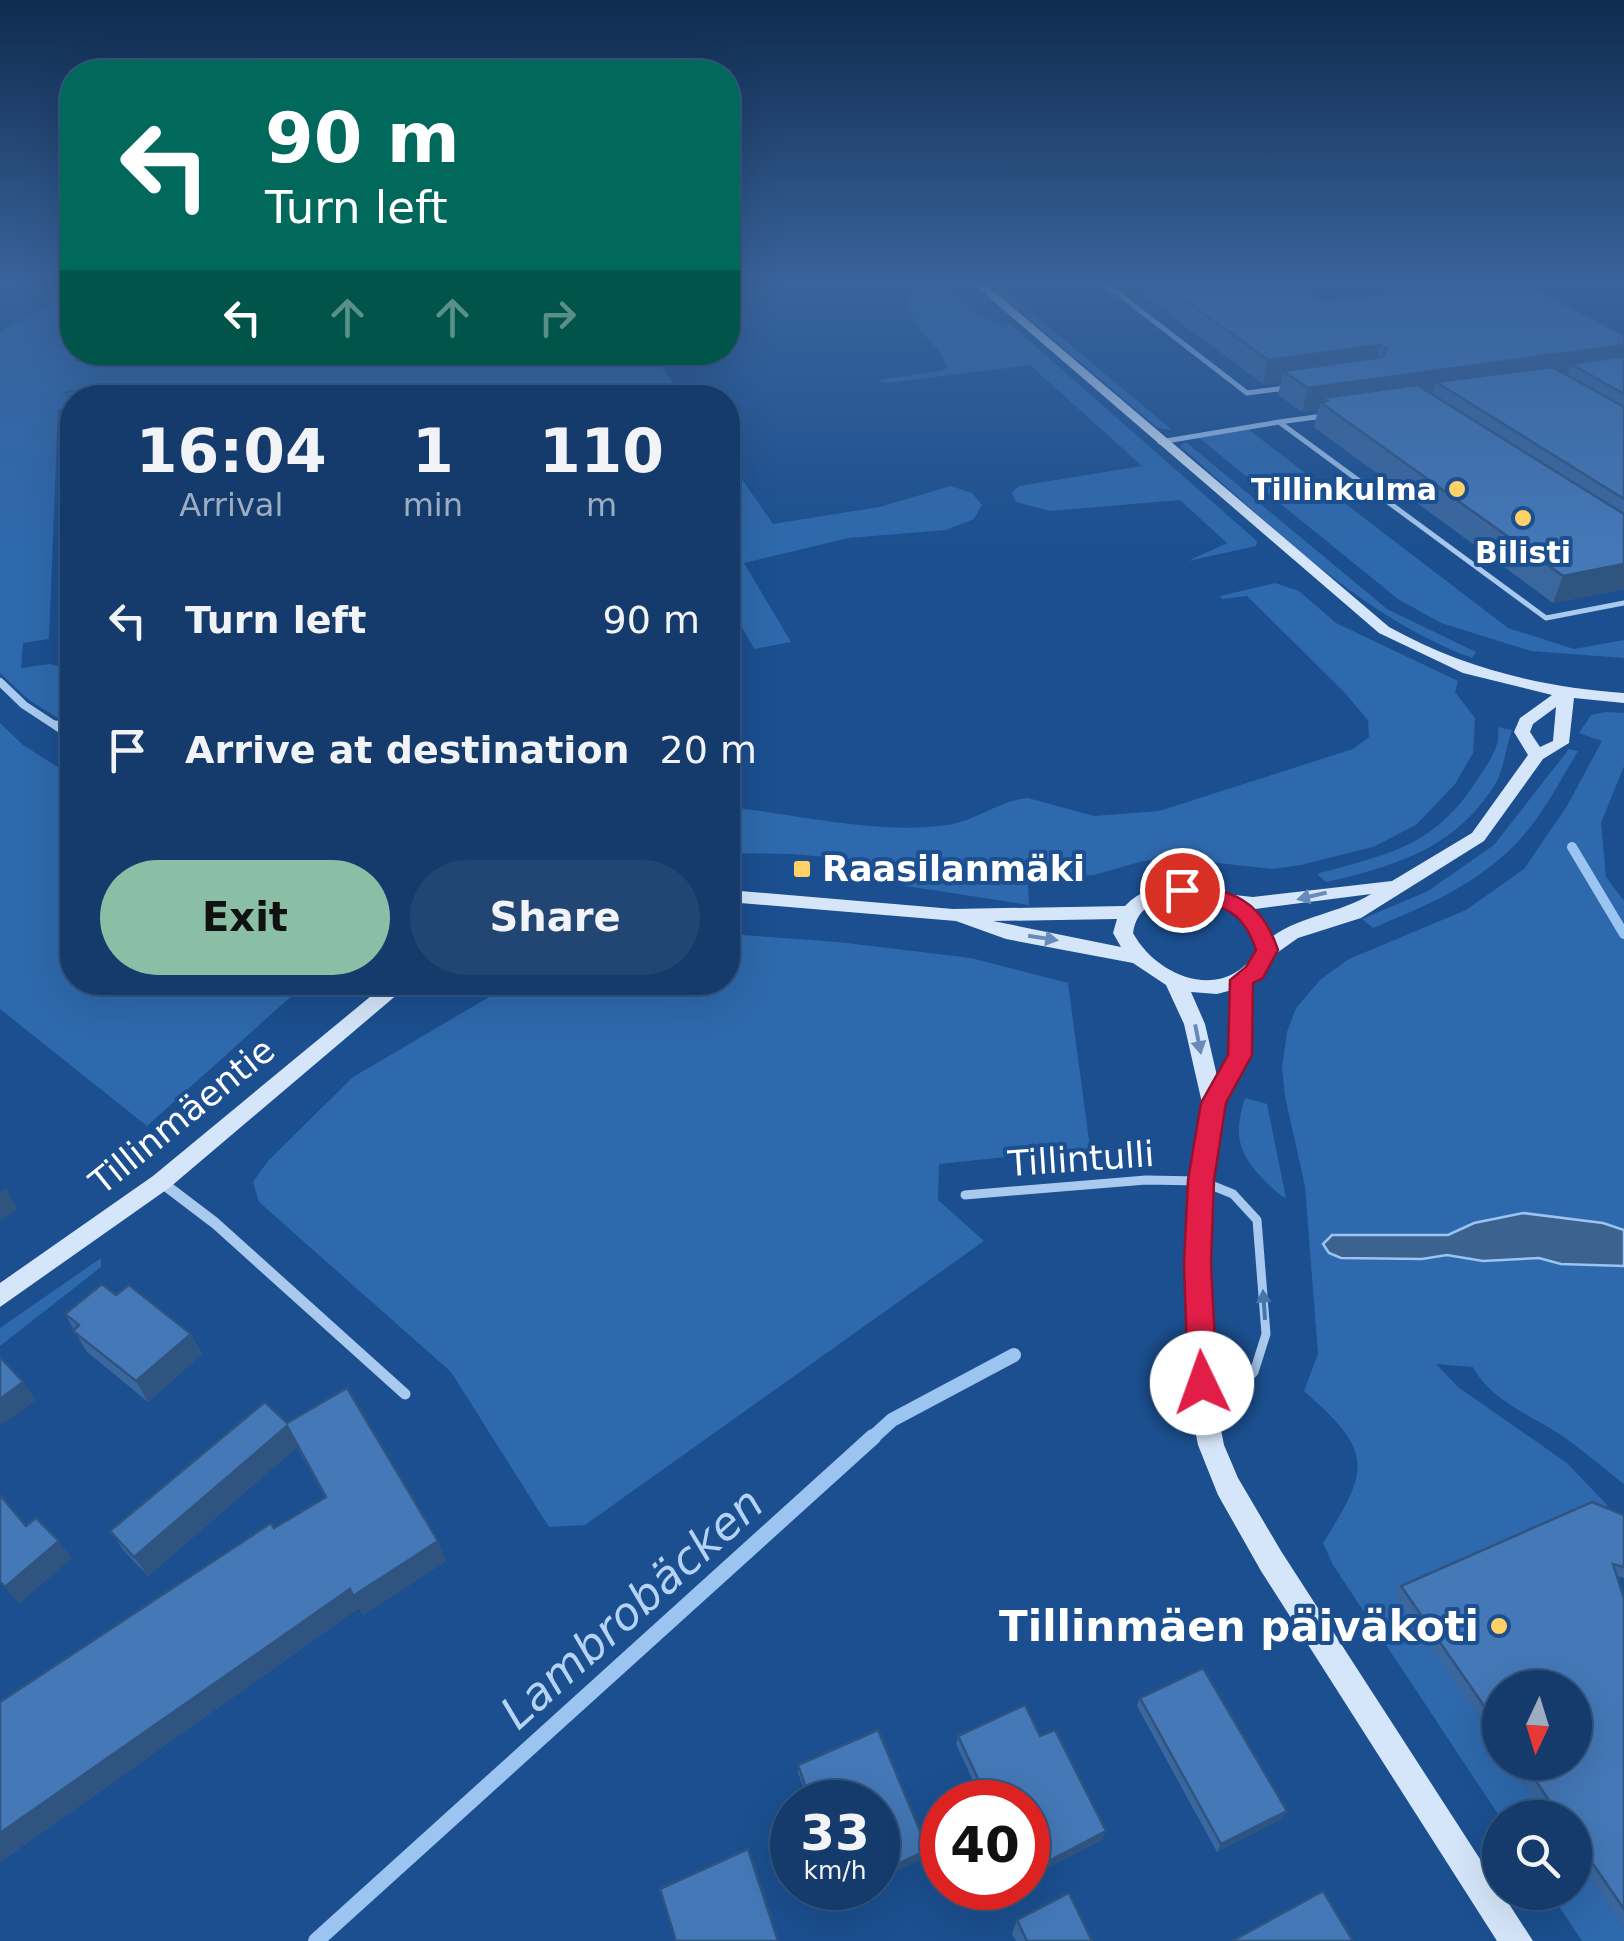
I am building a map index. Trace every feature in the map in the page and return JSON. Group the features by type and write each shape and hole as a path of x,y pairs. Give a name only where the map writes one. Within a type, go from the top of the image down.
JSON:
{"street":[{"path":"1079,372 1384,630 1437,658 1566,692 1624,698"},
{"path":"0,682 24,705 60,728"},
{"path":"952,915 1006,932 1135,957 1173,980 1209,986 1242,980 1254,972 1267,950 1291,933 1354,912 1478,837 1537,755 1562,743 1566,692"},
{"path":"1537,755 1522,732 1526,722 1566,692"},
{"path":"740,897 952,915 1129,912 1150,896 1165,892 1199,892 1232,902 1276,904 1328,892 1393,886"},
{"path":"1232,902 1259,924 1267,950"},
{"path":"1129,912 1123,934 1135,957"},
{"path":"1173,980 1187,1000 1199,1034 1202,1065 1214,1103"},
{"path":"1242,980 1240,1055 1214,1103 1201,1180 1198,1291 1204,1409 1211,1445 1228,1486 1271,1561 1516,1941"},
{"name":"Tillinmäentie","path":"0,1296 161,1182 386,995"},
{"path":"161,1182 215,1223 404,1394"}],"lane":[{"path":"1219,372 1247,393 1302,386"},
{"path":"1160,442 1336,414"},
{"path":"1279,422 1546,618 1624,604"},
{"name":"Tillintulli","path":"965,1195 1146,1180 1201,1180"},
{"path":"1201,1180 1233,1194 1257,1220 1266,1334 1254,1372 1232,1396 1204,1409"}],"shaded area":[{"path":"0,372 666,372 675,385 60,385 49,639 23,643 21,668 50,664 60,667 60,719 29,700 0,673"},
{"path":"938,372 978,372 888,383 877,380"},
{"path":"1037,372 1064,372 1257,541 1256,546 1188,561 1227,543 1180,500 1050,511 1016,502 1012,493 1019,486 1142,466"},
{"path":"1091,372 1102,372 1172,430 1158,428"},
{"path":"1249,430 1508,628 1574,649 1624,640 1624,658 1531,651 1441,623 1398,599 1198,437"},
{"path":"1186,442 1387,609 1476,652 1472,658 1391,618 1317,566 1180,446"},
{"path":"740,476 773,524 879,507 951,486 972,493 982,505 974,519 946,530 848,538 744,563 791,642 754,649 740,624"},
{"path":"1275,583 1299,591 1336,623 1458,681 1455,692 1475,718 1473,753 1455,784 1416,825 1373,847 1272,869 1173,858 1143,861 1094,875 1053,877 792,854 740,853 740,809 892,827 958,823 1028,798 1094,816 1159,811 1353,749 1369,737 1368,720 1343,691 1247,596 1220,596"},
{"path":"1624,713 1624,766 1601,823 1606,877 1624,901 1624,1484 1561,1435 1500,1398 1473,1367 1436,1364 1458,1387 1567,1463 1608,1506 1584,1512 1396,1596 1482,1722 1482,1780 1522,1780 1536,1800 1489,1800 1333,1565 1323,1543 1350,1496 1357,1461 1343,1430 1304,1391 1318,1354 1305,1186 1282,1068 1287,1032 1296,1008 1321,979 1349,959 1466,910 1524,869 1567,806 1602,741 1579,733 1591,715"},
{"path":"0,723 23,745 60,768 60,995 293,995 147,1126 0,1009"},
{"path":"1498,727 1512,730 1499,776 1459,827 1420,852 1375,870 1326,882 1317,874 1389,853 1446,819 1490,760 1498,741"},
{"path":"1569,749 1578,751 1546,806 1523,836 1490,867 1434,901 1373,928 1362,919 1428,891 1494,845"},
{"path":"901,875 1028,885 1029,905 900,885"},
{"path":"740,935 838,942 971,958 1068,983 1090,1148 939,1164 938,1200 984,1241 585,1525 549,1527 451,1372 259,1202 253,1182 268,1161 353,1077 493,995 740,995"},
{"path":"1245,1098 1267,1104 1286,1198 1262,1178 1243,1150 1239,1132"},
{"path":"1523,1213 1603,1223 1624,1230 1624,1266 1561,1264 1539,1258 1483,1261 1447,1255 1422,1259 1341,1258 1329,1253 1323,1244 1332,1235 1448,1235 1474,1223"},
{"path":"101,1258 101,1267 0,1346 0,1328"},
{"path":"1592,1883 1624,1929 1624,1941 1582,1941 1561,1910 1592,1910"}],"building":[{"path":"1284,372 1429,372 1308,388"},
{"path":"1517,372 1560,372 1624,407 1624,499 1436,382"},
{"path":"1584,372 1624,372 1624,394"},
{"path":"1417,385 1624,514 1624,564 1563,576 1320,402 1327,401 1322,398"},
{"path":"102,1284 116,1295 129,1285 191,1334 136,1381 73,1331 79,1325 65,1314"},
{"path":"0,1357 23,1382 0,1399"},
{"path":"347,1388 438,1541 353,1596 350,1589 0,1833 0,1702 271,1523 274,1528 326,1497 287,1426 134,1557 110,1531 265,1402 287,1423"},
{"path":"0,1495 26,1526 36,1518 59,1541 5,1587 0,1582"},
{"path":"1592,1502 1624,1515 1624,1567 1613,1564 1624,1598 1624,1909 1592,1863 1592,1800 1549,1800 1535,1780 1592,1780 1592,1670 1482,1670 1482,1703 1401,1586"},
{"path":"1203,1668 1287,1811 1221,1844 1140,1698"},
{"path":"1025,1705 1040,1736 1055,1730 1106,1831 1050,1860 1050,1780 979,1780 958,1736"},
{"path":"878,1730 899,1780 803,1780 798,1765"},
{"path":"900,1783 920,1831 920,1854 900,1863"},
{"path":"748,1849 778,1941 676,1941 660,1889"},
{"path":"1323,1891 1353,1941 1232,1941"},
{"path":"1069,1893 1092,1941 1027,1941 1017,1920 1036,1910 1050,1910 1050,1903"}],"waterway":[{"path":"1572,847 1624,934"},
{"name":"Lambrobäcken","path":"870,1440 892,1420 1014,1355"},
{"name":"Lambrobäcken","path":"316,1941 873,1437"}],"place":[{"name":"Tillinkulma","path":"1457,489"},
{"name":"Bilisti","path":"1523,518"},
{"name":"Raasilanmäki","path":"802,869"},
{"name":"Tillinmäen päiväkoti","path":"1499,1626"}],"route":[{"path":"1182,890 1216,896 1247,912 1259,924 1267,950 1263,962 1242,980 1240,1055 1214,1103 1201,1180 1198,1263 1202,1383"}]}
